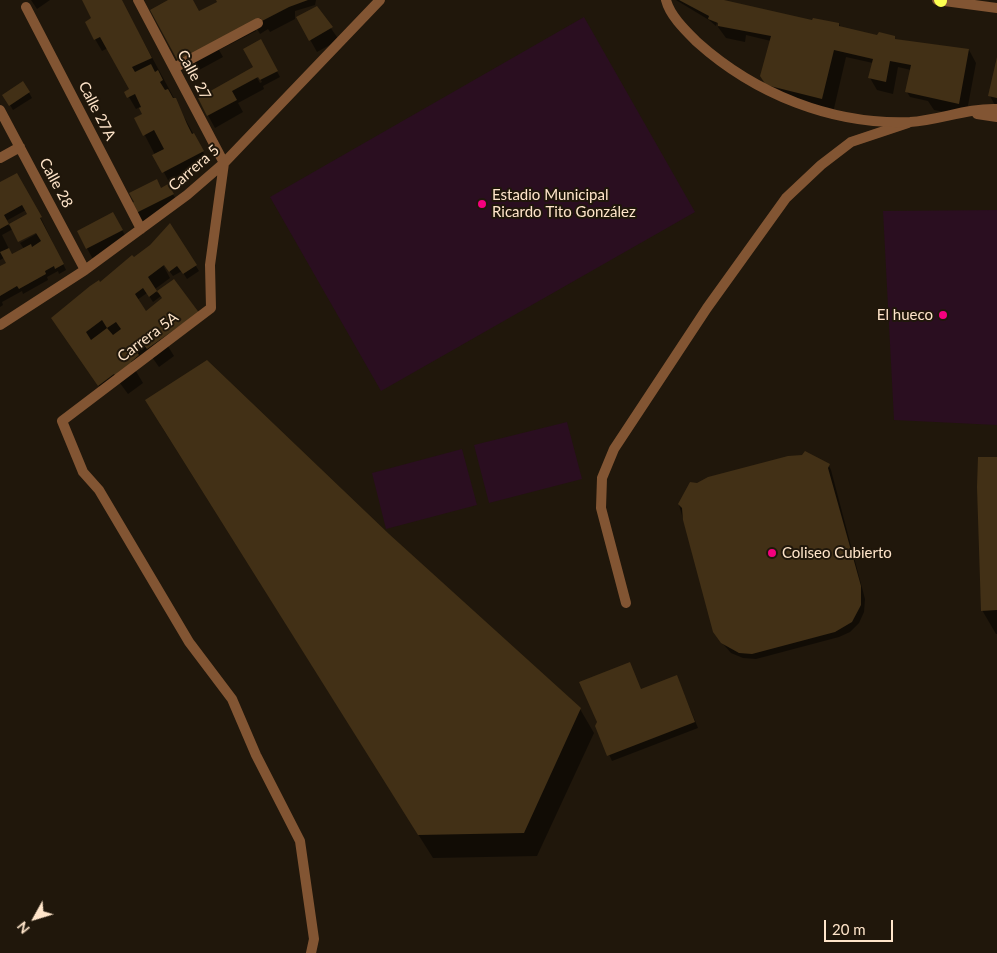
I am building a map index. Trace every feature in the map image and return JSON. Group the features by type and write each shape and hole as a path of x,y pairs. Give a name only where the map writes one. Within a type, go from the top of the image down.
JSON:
{"street":[{"name":"Calle 27","path":"138,0 224,163"},
{"name":"Carrera 5","path":"0,325 85,270 187,195 224,163 380,0"},
{"path":"666,0 684,30 716,58 758,86 788,100 828,113 870,120 912,122"},
{"path":"939,0 997,8"},
{"name":"Calle 27A","path":"26,7 141,229"},
{"path":"174,68 258,23"},
{"path":"626,604 601,508 602,478 614,449 707,308 786,198 821,165 851,142 912,122 961,111 997,109"},
{"name":"Calle 28","path":"0,110 85,270"},
{"path":"961,111 997,117"},
{"path":"0,158 20,147"},
{"path":"224,163 210,264 211,308 62,421 76,450 83,472 99,490 189,642 232,699 256,755 300,841 314,939 311,953"},
{"name":"Carrera 5A","path":"103,390 211,308"}],"shaded area":[{"name":"Estadio Municipal Ricardo Tito González","path":"584,17 695,212 381,391 270,197"},
{"name":"El hueco","path":"997,210 997,425 894,420 883,211"},
{"path":"567,422 582,479 489,503 474,445"},
{"path":"462,449 477,505 386,529 372,473"}],"building":[{"path":"82,0 122,0 152,58 132,67 135,72 151,64 155,72 158,70 163,80 160,82 165,90 168,89 173,98 176,98 192,134 194,133 204,151 162,173 152,155 164,149 154,130 143,136 134,118 142,114 139,108 141,107 135,94 127,98 124,92 129,89 100,37 94,40 85,22 91,18"},
{"path":"168,0 193,0 199,11 217,2 216,0 308,0 289,7 262,21 260,18 180,65 150,10"},
{"path":"679,0 724,0 812,20 813,18 839,23 839,26 877,35 879,32 895,36 895,39 969,49 959,104 905,92 911,65 890,61 886,82 868,78 873,59 834,50 822,99 766,85 760,76 771,36 718,26 718,23 708,19 709,16"},
{"path":"317,6 333,27 309,41 296,17"},
{"path":"261,39 278,71 260,80 258,77 232,91 237,100 207,116 198,98 253,67 243,49"},
{"path":"997,57 997,98 988,96"},
{"path":"23,81 30,92 9,106 2,95"},
{"path":"17,173 42,217 40,218 64,264 55,269 54,266 45,271 46,274 19,289 17,286 0,296 0,266 6,263 0,252 9,248 12,254 31,244 32,247 41,241 36,233 18,242 9,224 0,229 0,182","holes":["22,205 27,214 9,224 4,215"]},
{"path":"157,179 161,188 168,184 174,194 136,213 131,203 134,202 129,193"},
{"path":"113,212 123,230 86,249 77,231"},
{"path":"170,223 197,265 183,274 177,266 169,272 164,265 148,277 157,291 174,279 200,314 147,349 144,345 136,351 139,355 131,362 133,364 116,376 114,374 98,386 51,318 90,286 99,280 100,282 132,255 134,257 150,245","holes":["143,288 149,297 157,291 162,298 146,311 135,294","102,320 107,328 91,340 86,332","116,322 121,329 113,335 107,328"]},
{"path":"207,360 389,534 581,708 524,833 418,835 145,400"},
{"name":"Coliseo Cubierto","path":"805,451 830,464 828,468 861,586 861,605 852,622 835,632 752,654 739,653 721,643 713,632 683,520 682,508 678,504 690,482 697,483 708,477 788,456 802,455"},
{"path":"978,457 997,457 997,610 981,611 977,487"},
{"path":"630,662 641,689 677,675 695,722 607,756 595,726 597,722 579,682"}],"place":[{"name":"Estadio Municipal Ricardo Tito González","path":"482,204"},
{"name":"El hueco","path":"943,315"},
{"name":"Coliseo Cubierto","path":"772,553"}]}
